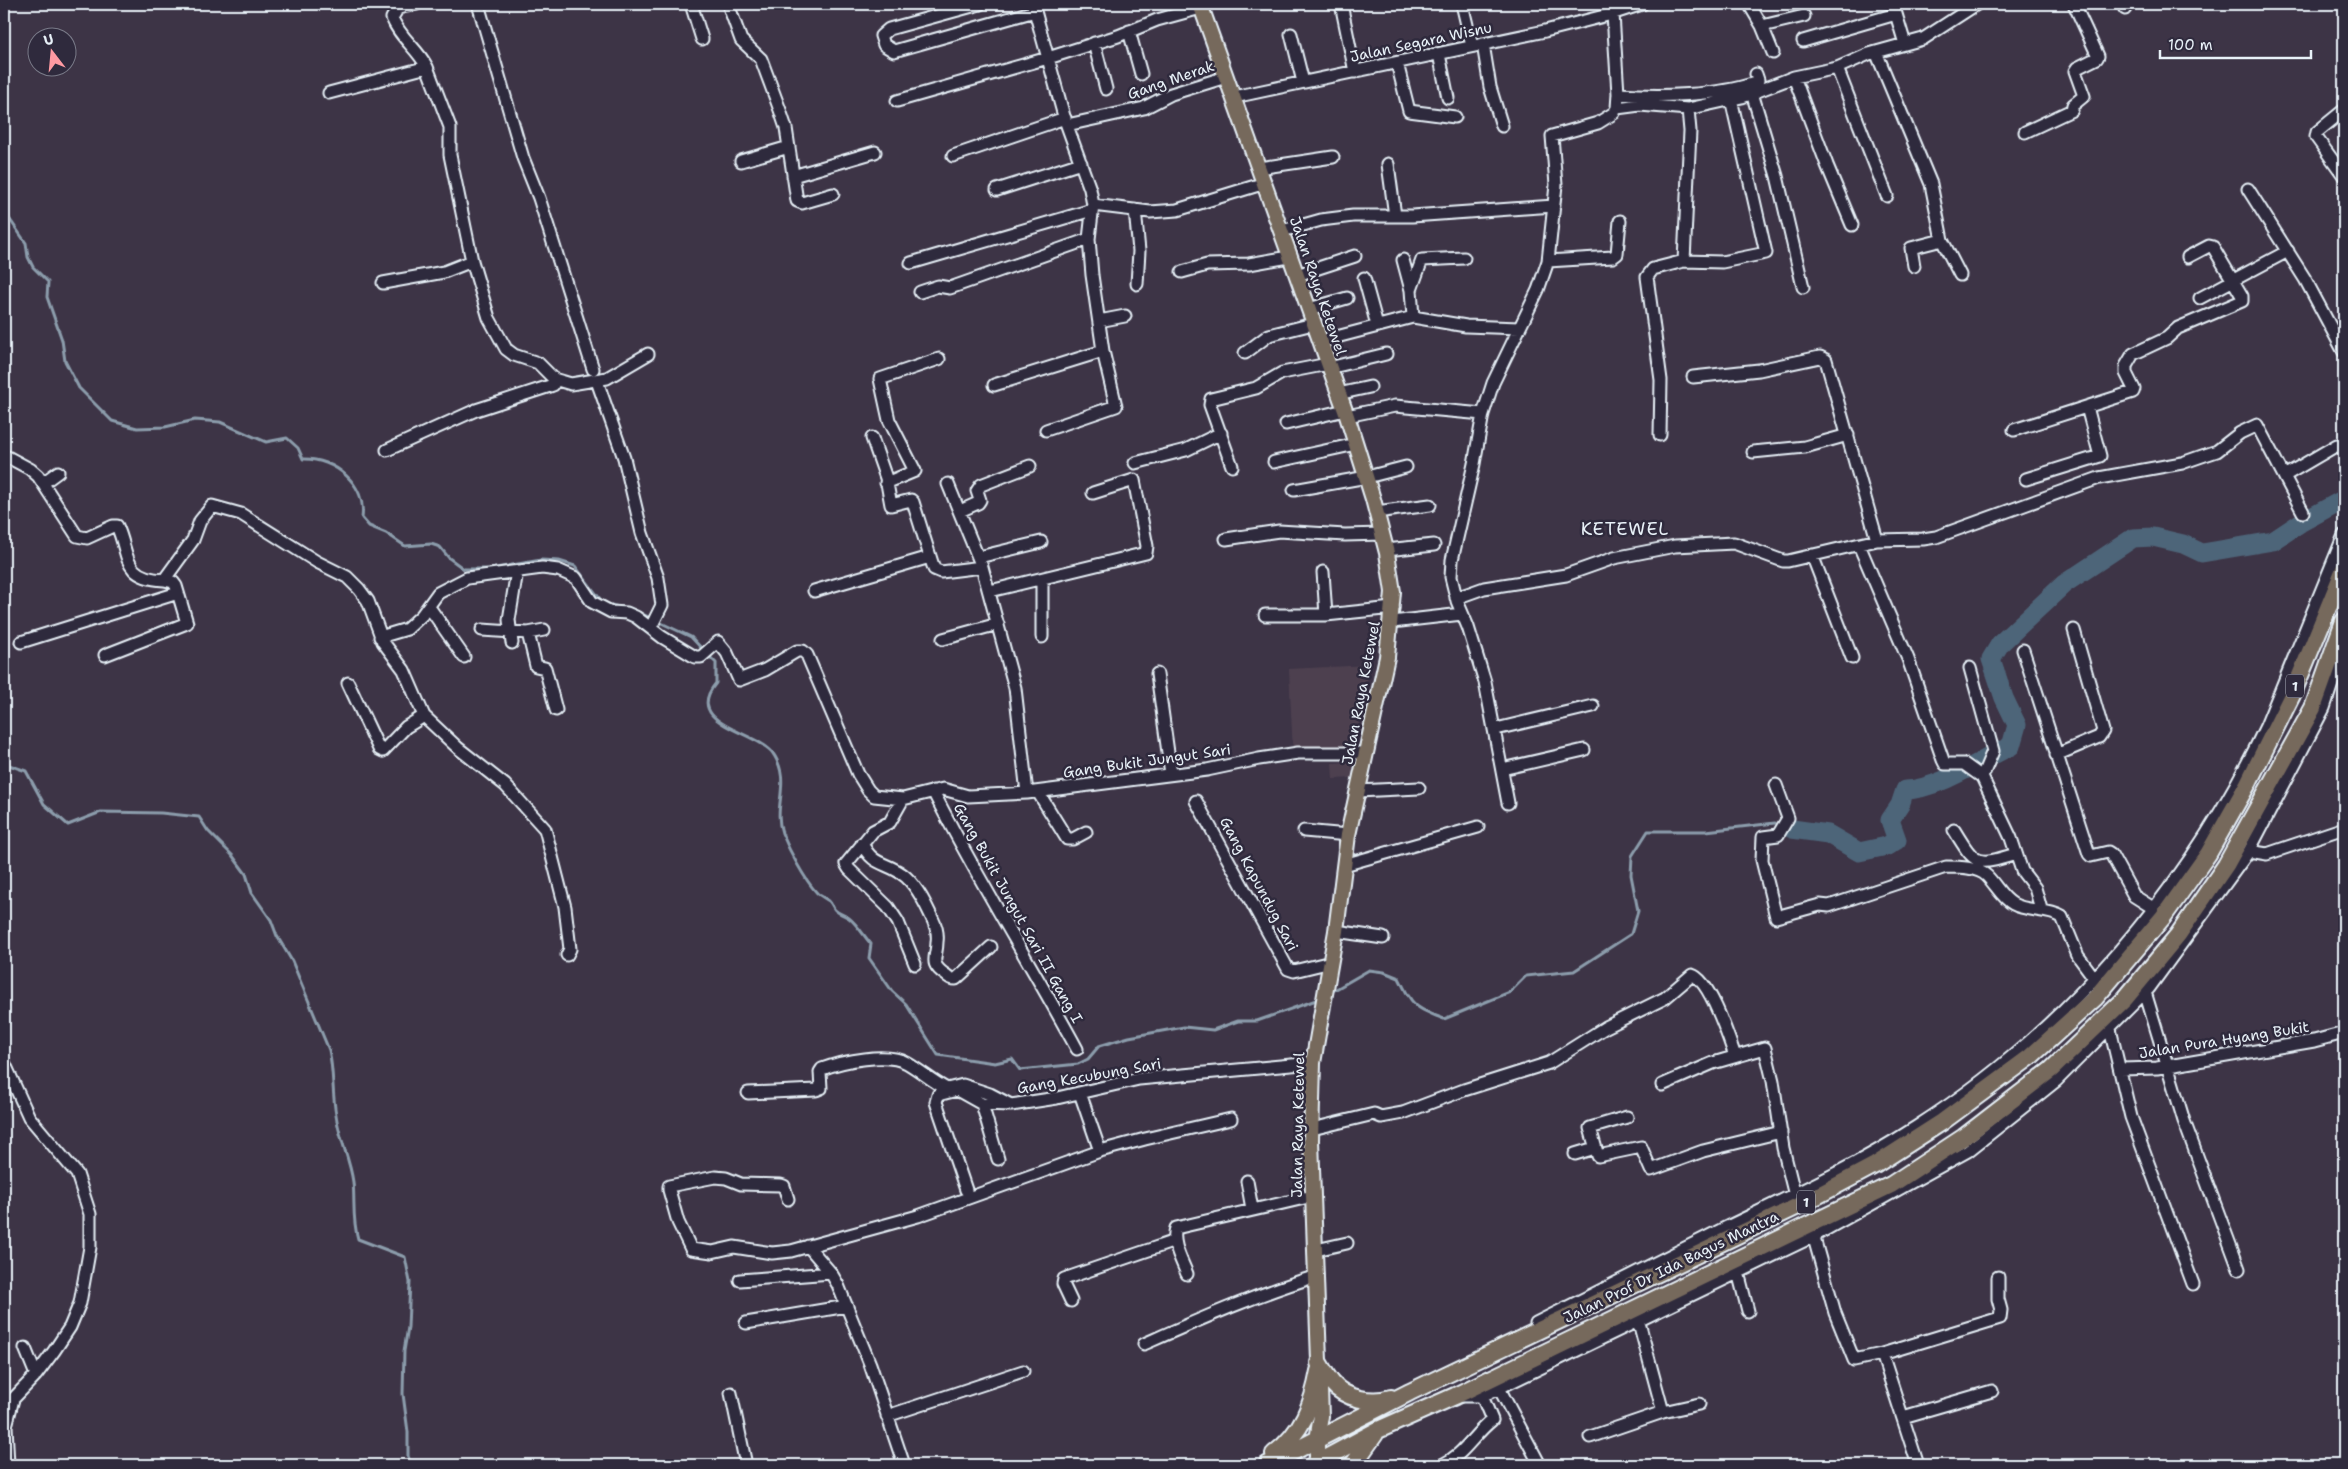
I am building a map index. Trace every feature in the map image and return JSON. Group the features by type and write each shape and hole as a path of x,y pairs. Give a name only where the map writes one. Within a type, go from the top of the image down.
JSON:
{"highway":[{"name":"1","path":"2239,800 2292,695 2344,569"},
{"name":"1","path":"2257,808 2313,708 2344,621"},
{"path":"2239,800 2257,808"},
{"name":"Jalan Prof Dr Ida Bagus Mantra","path":"1267,1465 1444,1376 1546,1322 1796,1200 1875,1165 1942,1122 2030,1057 2168,910 2208,854 2239,800"},
{"name":"Jalan Prof Dr Ida Bagus Mantra","path":"1322,1463 1378,1430 1812,1230 1891,1185 1964,1137 2051,1070 2125,999 2178,934 2226,865 2257,808"},
{"path":"1319,1367 1333,1385 1352,1397 1376,1401 1410,1392"},
{"path":"1258,1465 1282,1448 1296,1432 1312,1401 1319,1367"},
{"path":"1353,1465 1378,1430"}],"main road":[{"name":"Jalan Raya Ketewel","path":"1201,6 1346,413 1367,478 1382,534 1393,592 1387,657 1348,836 1336,931 1312,1063 1313,1196 1323,1437 1322,1463"}],"street":[{"path":"417,4 401,7 392,18 398,30 416,49 427,67 450,127 450,155 472,261 489,318 506,349 514,356 538,363 554,379 571,384 607,378 648,354"},
{"path":"478,4 522,158 539,198 593,369"},
{"path":"691,4 702,39"},
{"path":"728,4 742,42 761,59 780,110 797,201 802,203 833,194"},
{"path":"980,4 889,29 881,36 884,45 894,51 1034,7 1066,121 1089,183 1092,208 1090,239 1099,321 1103,351 1116,406 1046,430"},
{"path":"1341,4 1355,72"},
{"path":"1462,4 1478,45 1502,126"},
{"path":"1508,803 1486,682 1451,582 1452,560 1474,464 1483,414 1493,383 1538,290 1548,261 1556,184 1552,136 1598,123 1614,113 1617,108 1618,94 1611,15 1605,4"},
{"name":"Jalan Segara Wisnu","path":"1234,97 1439,54 1611,15 1642,4"},
{"path":"1749,4 1762,26 1772,53"},
{"path":"1617,108 1640,105 1688,109 1752,94 1794,78 1837,68 1876,52 1923,39 1977,4"},
{"path":"2025,132 2072,110 2073,105 2084,96 2075,71 2098,56 2074,4"},
{"path":"897,100 1048,58 1201,6"},
{"path":"1803,41 1894,9 1906,44"},
{"path":"1762,26 1804,16"},
{"path":"1129,32 1141,74"},
{"path":"1290,34 1303,82"},
{"path":"1094,43 1106,89"},
{"path":"1876,52 1931,184 1942,240 1960,275"},
{"path":"1439,54 1448,98"},
{"path":"1397,63 1409,111 1456,117"},
{"path":"329,93 427,67"},
{"path":"1837,68 1887,196"},
{"path":"1618,94 1658,96 1735,88 1756,83 1758,80 1756,74"},
{"name":"Gang Merak","path":"953,156 1066,121 1139,110 1171,94 1226,77"},
{"path":"1794,78 1852,225"},
{"path":"1752,94 1777,176 1803,288"},
{"path":"1660,435 1661,380 1647,277 1653,269 1684,261 1722,262 1766,252 1731,99"},
{"path":"1684,261 1690,131 1688,109"},
{"path":"2344,110 2317,132 2316,138 2344,176"},
{"path":"741,161 788,146"},
{"path":"793,176 874,152"},
{"path":"1260,168 1333,157"},
{"path":"997,190 1081,163"},
{"path":"1388,164 1395,216"},
{"path":"911,263 1092,208 1177,210 1264,183"},
{"path":"2248,189 2305,279 2344,352"},
{"path":"1282,231 1321,220 1353,216 1395,216 1554,206"},
{"path":"1135,210 1139,252 1137,284"},
{"path":"1548,261 1613,257 1617,254 1620,221"},
{"path":"920,292 938,286 950,288 1090,239"},
{"path":"1914,266 1910,248 1942,240"},
{"path":"2014,430 2134,391 2126,373 2126,366 2133,354 2167,338 2178,328 2242,301 2242,296 2212,246 2188,257"},
{"path":"2200,298 2288,251"},
{"path":"1297,275 1355,256"},
{"path":"1182,272 1209,265 1249,264 1290,257"},
{"path":"1411,290 1422,260 1464,258"},
{"path":"1403,260 1411,290 1413,317"},
{"path":"383,283 444,272 472,261"},
{"path":"1364,278 1377,325"},
{"path":"1308,309 1347,298"},
{"path":"1099,321 1125,316"},
{"path":"1321,341 1413,317 1466,326 1519,328"},
{"path":"1246,353 1269,335 1314,324"},
{"path":"994,385 1103,351"},
{"path":"1232,466 1210,406 1210,399 1256,388 1282,373 1329,366 1386,354"},
{"path":"1693,377 1759,370 1823,358 1828,365 1877,540"},
{"path":"886,483 915,471 889,420 880,379 939,359"},
{"path":"387,450 476,410 550,386 553,384 554,379"},
{"path":"380,637 407,628 429,607 438,593 467,578 542,568 568,573 576,578 592,602 611,612 627,612 654,623 662,603 658,578 642,533 624,458 597,380"},
{"path":"1338,394 1370,387"},
{"path":"1286,424 1395,406 1483,414"},
{"path":"2026,479 2100,456 2087,407"},
{"path":"1456,598 1484,588 1566,574 1614,558 1675,546 1734,542 1783,561 1877,540 1936,537 2099,478 2182,463 2216,451 2240,433 2257,425 2303,512"},
{"path":"1135,463 1186,450 1221,432"},
{"path":"1753,452 1805,447 1848,435"},
{"path":"872,438 892,506 909,501 913,502 934,569 938,571 980,562 1040,542"},
{"path":"1274,462 1356,444"},
{"path":"2284,476 2337,445 2344,449"},
{"path":"4,455 30,469 42,483 78,536 87,538 117,526 129,564 146,577 173,582 187,623 105,655"},
{"path":"960,511 978,503 980,500 977,491 981,485 1030,466"},
{"path":"1294,490 1367,478 1406,467"},
{"path":"42,483 58,472"},
{"path":"990,591 1146,553 1147,546 1134,480 1093,493"},
{"path":"948,484 990,591 1017,696 1032,793 1066,839 1072,839 1086,832"},
{"path":"164,580 193,540 197,528 209,507 218,506 241,514 317,562 347,577 368,601 380,637 404,670 424,716 458,748 505,785 545,829 565,907 570,949 567,955"},
{"path":"1376,512 1430,506"},
{"path":"1226,539 1279,531 1345,535 1382,534"},
{"path":"1776,785 1788,818 1778,835 1763,837 1762,860 1776,917 1820,905 1829,906 1946,867 1963,866 1986,875 1998,892 2014,905 2041,909 2062,917 2078,956 2099,984 2197,847 2256,746 2289,673 2344,535"},
{"path":"1386,550 1434,545"},
{"path":"1860,545 1908,659 1943,760 1945,764 1949,765 1964,764 1979,775 2022,871 2035,888 2041,909"},
{"path":"1812,556 1852,658"},
{"path":"814,591 930,557"},
{"path":"511,638 510,608 517,571"},
{"path":"1323,572 1326,615"},
{"path":"1042,578 1042,637"},
{"path":"21,642 178,594"},
{"path":"429,607 464,656"},
{"path":"1265,614 1462,614"},
{"name":"Gang Bukit Jungut Sari","path":"654,623 695,657 704,653 718,642 722,645 736,677 741,680 765,670 797,651 805,652 831,716 868,790 879,798 903,799 943,789 968,796 1032,793 1171,774 1298,753 1367,753"},
{"path":"943,639 998,624"},
{"path":"482,630 511,638 544,630"},
{"path":"2056,755 2100,737 2104,730 2074,630"},
{"path":"528,633 536,666 545,668 556,710"},
{"path":"1455,1396 1482,1396 1738,1272 1812,1230 1968,1150 2056,1081 2145,992 2174,956 2248,851 2324,708 2344,648"},
{"path":"2023,650 2090,855 2111,854 2134,896 2153,908"},
{"path":"1970,668 1992,754 1979,775"},
{"path":"1157,674 1171,774"},
{"path":"348,683 379,749 383,751 406,728 424,716"},
{"path":"1496,729 1593,706"},
{"path":"1502,769 1584,750"},
{"path":"1358,791 1419,788"},
{"name":"Gang Bukit Jungut Sari II Gang I","path":"933,791 955,836 1020,945 1077,1049"},
{"path":"903,799 890,822 877,828 862,843 848,860 847,867 888,907 898,922 915,964"},
{"name":"Gang Kapundug Sari","path":"1196,801 1288,969 1294,971 1331,962"},
{"path":"1344,865 1478,827"},
{"path":"2248,851 2267,854 2344,828"},
{"path":"1954,830 1969,854 1980,862 1989,862 2016,854"},
{"path":"1304,831 1348,836"},
{"path":"862,843 871,859 892,867 906,877 916,889 936,927 938,944 934,954 938,970 951,979 956,979 991,947"},
{"path":"1336,931 1383,938"},
{"path":"1312,1128 1374,1114 1381,1117 1402,1113 1464,1090 1548,1063 1606,1027 1665,998 1692,975 1703,982 1725,1027 1735,1056"},
{"path":"2145,992 2191,1142 2239,1269"},
{"name":"Jalan Pura Hyang Bukit","path":"2110,1028 2120,1069 2169,1066 2314,1041 2344,1033"},
{"path":"1662,1085 1713,1063 1765,1048 1796,1200"},
{"path":"748,1093 816,1090 821,1088 820,1072 822,1069 852,1061 886,1058 906,1062 947,1089 963,1085 990,1094 1011,1105"},
{"path":"4,1062 33,1123 76,1174 90,1214 89,1256 80,1303 70,1327 36,1375 13,1399 6,1426 8,1465"},
{"name":"Gang Kecubung Sari","path":"966,1190 936,1098 942,1094 957,1090 982,1104 1011,1105 1080,1093 1138,1079 1312,1063"},
{"path":"2120,1069 2131,1117 2194,1284"},
{"path":"1080,1093 1100,1151"},
{"path":"982,1104 998,1159"},
{"path":"1627,1117 1591,1127 1598,1156 1601,1157 1642,1148 1650,1168 1653,1170 1703,1151 1781,1132"},
{"path":"788,1199 784,1186 741,1184 726,1178 697,1179 674,1183 669,1186 668,1190 678,1222 690,1250 712,1252 734,1247 772,1253 792,1251 918,1216 1100,1151 1231,1120"},
{"path":"1575,1154 1595,1148"},
{"path":"1247,1182 1252,1209"},
{"path":"1187,1274 1175,1242 1174,1234 1176,1228 1313,1196"},
{"path":"1812,1230 1835,1313 1854,1360 1882,1354 2000,1318 1998,1278"},
{"path":"1071,1301 1063,1284 1064,1279 1175,1242"},
{"path":"1316,1250 1348,1243"},
{"path":"808,1246 831,1273 847,1306 870,1364 904,1465"},
{"path":"1738,1272 1748,1311"},
{"path":"740,1280 831,1273"},
{"path":"1144,1344 1234,1305 1317,1276"},
{"path":"746,1323 847,1306"},
{"path":"1638,1319 1663,1412"},
{"path":"26,1348 36,1375"},
{"path":"1882,1354 1918,1465"},
{"path":"887,1416 1022,1371"},
{"path":"1499,1388 1540,1465"},
{"path":"1903,1417 1992,1391"},
{"path":"731,1393 746,1465"},
{"path":"1442,1465 1462,1452 1481,1429 1492,1420 1482,1396"},
{"path":"1590,1437 1663,1412 1699,1404"}],"shaded area":[{"path":"1370,665 1354,749 1293,753 1289,669"},
{"path":"1352,762 1353,778 1333,779 1332,763"}],"waterway":[{"path":"4,211 26,243 28,257 33,267 48,282 47,297 62,340 65,361 79,388 112,421 137,428 165,427 195,420 220,422 266,442 287,438 298,448 303,459 326,463 346,475 354,484 359,494 362,518 369,526 386,533 405,546 431,544 440,547 449,558 464,569 490,569 541,560 559,561 575,566 603,603 623,608"},
{"path":"1792,829 1828,834 1859,852 1887,846 1897,840 1890,820 1900,805 1905,790 1932,785 2011,746 2017,725 2004,698 1991,659 2000,644 2064,584 2133,538 2153,537 2183,544 2202,553 2273,541 2300,523 2344,499"},
{"path":"636,611 691,637 703,650"},
{"path":"708,655 716,663 716,683 708,697 708,708 714,717 725,725 763,745 772,752 778,763 782,783 780,823 782,833 797,864 817,893 829,901 834,909 852,921 871,944 869,958 892,991 906,1004 938,1055 995,1063 1012,1059 1020,1070 1078,1064 1088,1059 1099,1046 1129,1037 1184,1027 1213,1030 1238,1021 1257,1021 1319,999"},
{"path":"4,748 9,765 26,771 44,804 68,825 101,812 161,813 199,817 208,831 232,855 246,874 252,893 271,920 277,936 292,961 329,1050 337,1124 350,1165 353,1182 354,1218 358,1239 405,1257 410,1282 408,1327 404,1351 403,1394 408,1432 408,1456 411,1465"},
{"path":"1331,992 1369,970 1384,972 1399,978 1411,1000 1420,1009 1444,1019 1510,992 1526,976 1574,971 1631,934 1638,911 1631,875 1632,856 1648,831 1706,831 1775,823"}],"district":[{"name":"KETEWEL","path":"1625,529"}]}
